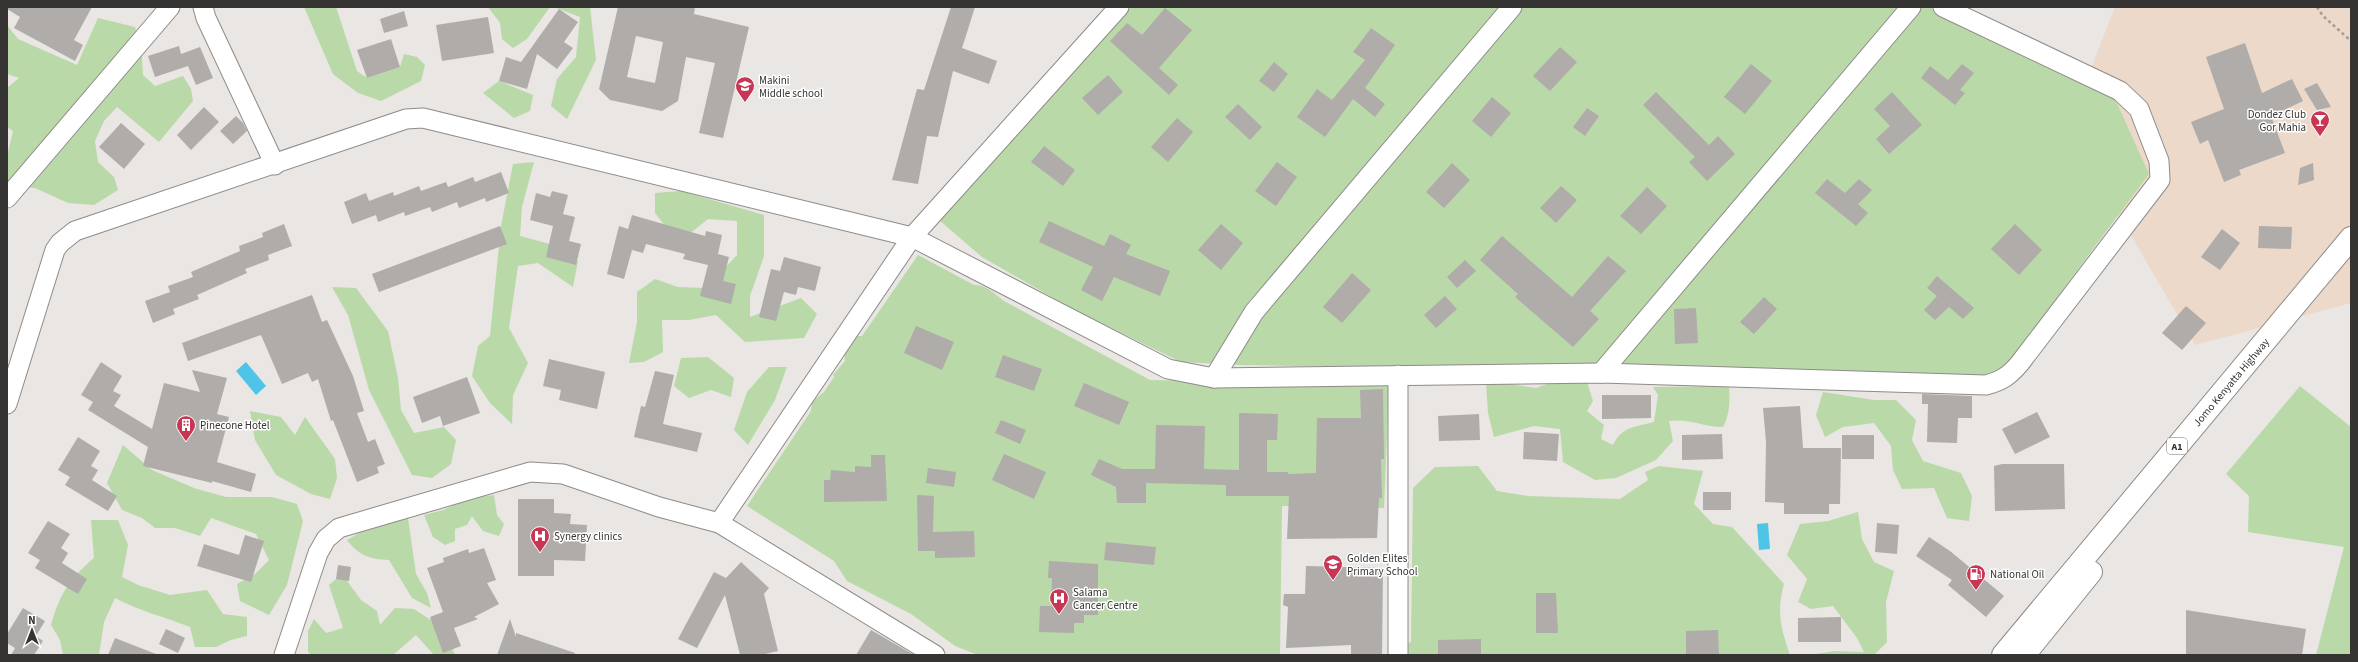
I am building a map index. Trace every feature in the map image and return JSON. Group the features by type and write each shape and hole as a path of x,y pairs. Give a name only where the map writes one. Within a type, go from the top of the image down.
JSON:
{"highway":[{"name":"Jomo Kenyatta Highway","path":"2003,655 2351,238"},
{"name":"Jomo Kenyatta Highway","path":"2024,655 2351,258"}],"street":[{"path":"7,198 170,7"},
{"path":"203,7 206,18 274,165"},
{"path":"719,523 912,237 1119,7"},
{"path":"1214,378 1254,312 1512,7"},
{"path":"1601,374 1911,7"},
{"path":"8,399 55,250 66,237 75,231 274,165 406,119 423,118 912,237 1168,369 1193,376 1214,378 1601,374 1986,385 2000,381 2010,375 2160,180 2159,161 2138,109 2120,91 1943,7"},
{"path":"1398,376 1398,655"},
{"path":"284,655 318,553 326,539 339,528 358,521 530,472 563,474 659,507 719,523 935,655"}],"path":[{"path":"2317,7 2323,16 2351,41"}],"shaded area":[{"path":"2115,7 2351,7 2351,303 2195,345 2119,215 2065,135"}],"green space":[{"path":"304,7 336,7 357,71 367,78 400,67 404,54 417,57 425,65 421,81 381,101 358,93 333,74"},
{"path":"488,7 550,7 527,39 513,48 502,39 500,23"},
{"path":"554,7 590,7 596,60 567,119 551,106 557,79 576,57 580,17"},
{"path":"1131,7 1929,7 2115,99 2149,174 2002,371 1979,378 1239,365 1181,362 1078,312 982,257 939,220"},
{"path":"98,18 135,27 142,58 143,75 155,86 183,76 191,89 193,101 159,142 117,107 104,121 95,141 98,162 114,177 118,190 94,205 68,203 35,188 7,185 7,156 13,131 7,127 7,88 19,78 7,74 7,25 18,39 77,65"},
{"path":"499,81 533,95 530,111 514,118 483,93"},
{"path":"534,162 522,207 520,236 554,245 578,261 573,287 538,263 518,266 509,328 528,363 513,395 512,424 490,403 472,376 478,346 490,336 501,226 513,164"},
{"path":"681,191 764,215 764,256 750,296 750,317 801,298 817,314 804,338 745,342 716,315 689,320 662,320 663,352 644,362 629,363 637,322 637,292 655,279 678,287 706,288 737,255 737,221 708,219 678,243 655,213 655,193"},
{"path":"918,255 974,285 986,288 1004,301 1150,380 1389,385 1384,508 1282,506 1280,655 978,655 955,646 911,614 847,581 834,561 747,506 811,411 812,402 824,392 834,377 833,375 845,361 844,349 856,336 862,336"},
{"path":"332,287 356,288 388,331 398,378 401,410 414,433 444,427 456,440 451,464 432,478 412,475 369,390 348,315"},
{"path":"708,357 734,378 731,397 711,390 689,398 674,386 681,358"},
{"path":"769,367 787,367 775,400 748,445 734,430 747,392"},
{"path":"1587,382 1593,401 1587,411 1604,425 1601,439 1613,445 1621,434 1630,428 1654,422 1658,395 1653,387 1729,386 1728,412 1723,427 1676,420 1669,421 1673,441 1656,460 1616,478 1595,480 1563,462 1560,429 1534,426 1494,437 1488,413 1486,384 1502,383 1536,388 1550,383"},
{"path":"2300,386 2351,427 2351,655 2316,655 2344,547 2248,532 2249,496 2226,474"},
{"path":"1823,392 1874,400 1896,400 1916,420 1912,440 1923,461 1961,473 1972,496 1969,521 1947,518 1934,488 1902,489 1893,470 1891,446 1874,423 1843,427 1825,437 1816,415"},
{"path":"250,411 281,417 295,435 305,417 335,459 337,478 330,499 311,494 276,475 255,440"},
{"path":"123,445 152,470 194,488 226,497 272,497 297,504 303,521 287,585 269,615 240,601 237,584 255,574 269,560 256,534 211,518 200,536 175,528 155,528 142,518 122,510 107,483"},
{"path":"1478,466 1497,491 1528,496 1620,499 1648,480 1645,472 1659,466 1703,471 1694,504 1713,524 1732,527 1784,584 1780,603 1780,612 1782,628 1790,655 1404,655 1406,644 1411,642 1413,488 1435,467"},
{"path":"494,495 497,515 504,524 499,536 483,531 472,516 467,525 455,529 455,541 445,545 433,537 424,515 443,510 469,498"},
{"path":"1858,512 1862,539 1874,562 1894,571 1886,602 1887,642 1874,655 1809,655 1835,651 1864,652 1857,638 1833,606 1811,609 1798,602 1807,579 1787,555 1800,524 1828,521"},
{"path":"408,518 416,574 427,593 431,608 412,598 389,560 365,556 356,550 347,540 373,525"},
{"path":"91,520 118,520 128,545 122,577 138,585 170,595 207,590 223,614 247,617 247,636 231,640 216,647 195,647 190,627 124,603 115,598 104,622 99,655 63,655 60,640 51,625 58,604 66,588 78,573 94,558"},
{"path":"342,574 361,600 377,611 380,625 395,608 414,609 443,628 455,655 434,655 416,635 393,655 312,655 308,652 308,631 314,619 326,633 343,628 329,585"}],"water":[{"path":"246,362 266,386 256,395 236,371"},
{"path":"1768,523 1770,549 1759,550 1757,524"}],"building":[{"path":"7,7 92,7 74,40 83,45 75,61 14,28 20,17 7,9"},
{"path":"618,7 695,7 694,14 749,27 723,138 699,133 715,63 686,57 678,101 662,111 610,100 599,89","holes":["636,36 663,42 655,83 627,77"]},
{"path":"951,7 975,7 962,48 997,61 989,84 953,71 938,137 927,136 918,184 892,180 917,89 924,90"},
{"path":"1165,8 1192,30 1159,68 1178,85 1169,95 1110,41 1127,23 1142,35"},
{"path":"559,9 578,22 564,42 573,48 557,69 537,54 527,89 499,81 506,57 521,62"},
{"path":"404,11 408,26 384,33 380,19"},
{"path":"488,17 494,53 442,61 436,25"},
{"path":"1371,28 1395,45 1365,88 1385,104 1375,117 1353,99 1325,137 1297,117 1317,89 1332,100 1365,60 1353,52"},
{"path":"391,39 400,67 367,78 357,50"},
{"path":"2245,43 2262,93 2292,79 2303,101 2271,116 2285,153 2239,170 2241,175 2224,182 2208,140 2200,144 2191,122 2224,109 2206,57"},
{"path":"179,46 181,54 200,47 213,78 196,85 188,66 155,77 148,56"},
{"path":"1560,47 1577,62 1550,91 1533,76"},
{"path":"1274,62 1288,74 1274,92 1259,81"},
{"path":"1751,64 1772,81 1745,114 1724,97"},
{"path":"1962,64 1974,73 1960,90 1965,93 1955,105 1921,78 1930,66 1948,80"},
{"path":"1108,75 1123,92 1098,115 1082,98"},
{"path":"2317,83 2331,107 2317,110 2304,89"},
{"path":"1656,92 1709,145 1718,136 1735,154 1707,181 1689,162 1695,157 1643,105"},
{"path":"1892,92 1922,125 1889,154 1876,139 1890,126 1874,109"},
{"path":"1492,97 1511,113 1491,137 1472,121"},
{"path":"1238,104 1262,127 1250,140 1225,117"},
{"path":"204,107 219,122 191,150 177,135"},
{"path":"1587,108 1599,116 1585,136 1573,127"},
{"path":"236,116 243,123 247,131 233,144 220,131"},
{"path":"1177,118 1193,132 1168,162 1151,147"},
{"path":"121,123 145,144 124,169 99,147"},
{"path":"1044,146 1075,170 1063,186 1031,162"},
{"path":"1277,162 1297,177 1276,206 1255,191"},
{"path":"1452,163 1470,180 1444,208 1426,192"},
{"path":"2313,163 2314,180 2298,185 2300,168"},
{"path":"501,172 509,193 486,202 485,198 459,208 457,202 432,212 430,207 405,216 404,212 378,222 376,215 352,224 344,202 366,193 369,201 393,192 394,196 419,186 421,191 446,182 448,187 473,177 475,182"},
{"path":"1827,179 1845,193 1859,179 1872,190 1858,204 1868,213 1856,226 1815,193"},
{"path":"1561,186 1577,200 1556,223 1540,208"},
{"path":"1647,187 1667,206 1641,234 1620,216"},
{"path":"552,191 568,195 563,214 575,217 569,241 581,244 576,265 546,257 553,226 530,220 536,193 550,197"},
{"path":"632,215 705,236 706,231 722,235 718,254 729,257 723,281 736,284 731,304 700,296 708,265 683,259 685,254 646,244 643,253 632,250 624,279 607,274 619,226 628,229"},
{"path":"1049,221 1104,246 1110,234 1131,245 1126,254 1170,271 1160,296 1114,277 1102,301 1081,290 1093,267 1039,242"},
{"path":"284,224 292,246 268,255 269,260 245,269 247,273 197,295 199,299 173,309 175,314 153,323 145,301 170,292 168,286 193,277 191,272 240,251 239,246 263,237 262,233"},
{"path":"1221,224 1243,243 1221,270 1198,250"},
{"path":"2015,224 2042,250 2019,275 1991,249"},
{"path":"500,226 507,244 379,292 372,274"},
{"path":"2259,226 2292,227 2291,249 2258,248"},
{"path":"2222,229 2240,243 2220,270 2201,257"},
{"path":"1502,236 1572,297 1608,256 1626,271 1590,311 1599,319 1573,347 1515,297 1518,294 1480,260"},
{"path":"784,257 821,267 815,291 798,287 796,295 784,292 776,321 759,317 771,269 780,271"},
{"path":"1465,260 1476,271 1457,288 1447,277"},
{"path":"1352,273 1371,290 1342,323 1323,307"},
{"path":"1937,276 1974,308 1963,319 1949,307 1935,320 1924,310 1937,296 1927,288"},
{"path":"312,295 322,322 327,320 353,376 364,411 357,413 368,442 375,439 385,464 377,467 379,473 357,482 333,420 331,421 318,379 312,382 308,373 282,384 261,335 188,361 182,343"},
{"path":"1445,296 1457,309 1436,328 1424,315"},
{"path":"1764,297 1777,309 1754,334 1740,322"},
{"path":"2186,306 2206,323 2182,350 2162,333"},
{"path":"1696,308 1698,343 1675,344 1674,309"},
{"path":"916,326 954,342 942,370 904,353"},
{"path":"1003,355 1042,369 1034,391 995,377"},
{"path":"549,359 605,372 597,409 559,400 561,390 543,386"},
{"name":"Pinecone Hotel","path":"101,362 122,376 113,391 121,395 114,406 152,429 164,383 200,392 192,370 227,378 217,414 229,417 217,462 256,474 251,492 212,481 212,483 143,466 148,447 88,410 93,402 81,395"},
{"path":"655,371 674,375 663,424 702,433 697,452 634,437 641,406 645,407"},
{"path":"467,377 480,413 443,426 440,416 422,423 413,397"},
{"path":"1084,383 1129,402 1119,425 1074,406"},
{"path":"1383,389 1384,459 1381,459 1382,498 1379,498 1377,538 1287,539 1289,496 1226,496 1226,485 1146,483 1146,503 1117,503 1116,487 1091,475 1099,459 1122,469 1155,469 1156,425 1205,426 1204,469 1239,470 1239,413 1278,414 1277,440 1267,440 1267,472 1288,472 1288,474 1316,473 1317,418 1361,418 1360,390"},
{"path":"1922,394 1972,396 1972,418 1958,418 1957,443 1927,442 1928,404 1922,404"},
{"path":"1602,395 1651,395 1651,418 1602,419"},
{"path":"1800,406 1803,448 1841,448 1840,504 1829,504 1829,514 1784,514 1784,503 1765,502 1766,442 1763,408"},
{"path":"2037,412 2050,437 2015,454 2002,429"},
{"path":"1479,414 1480,440 1439,441 1438,416"},
{"path":"1001,420 1026,430 1020,444 995,433"},
{"path":"1524,432 1559,434 1557,461 1523,459"},
{"path":"1722,434 1723,459 1682,460 1682,435"},
{"path":"1842,435 1874,435 1874,459 1842,459"},
{"path":"78,437 100,451 91,466 98,470 92,480 117,496 108,511 65,485 70,477 58,470"},
{"path":"1004,454 1046,472 1034,499 992,480"},
{"path":"871,455 885,455 887,501 824,502 824,480 830,480 831,470 855,472 855,466 871,467"},
{"path":"2002,464 2064,464 2065,509 1995,511 1994,466"},
{"path":"928,468 956,472 954,487 926,483"},
{"path":"1703,492 1731,492 1731,510 1703,510"},
{"path":"917,495 934,496 933,532 974,531 975,557 935,558 935,551 918,551"},
{"path":"518,499 554,499 554,513 571,514 570,524 587,525 585,561 554,560 554,576 518,576"},
{"path":"48,521 70,534 61,548 68,553 62,563 87,579 78,594 35,568 40,560 28,553"},
{"path":"1877,523 1899,525 1897,554 1875,552"},
{"path":"245,535 264,541 251,582 197,566 204,544 239,555"},
{"path":"1929,537 1950,551 2004,596 1986,617 1948,585 1952,580 1916,556"},
{"path":"1106,542 1156,547 1154,565 1104,560"},
{"path":"484,548 496,580 487,583 499,604 474,617 478,619 454,628 461,646 443,653 430,617 443,612 427,568 444,562 443,558 468,549 469,553"},
{"path":"1049,561 1098,564 1098,615 1084,615 1084,623 1074,623 1074,633 1039,632 1040,606 1051,606 1052,578 1048,578"},
{"path":"741,562 769,588 764,594 778,651 761,655 740,655 725,595 697,648 678,639 714,572 726,578"},
{"path":"338,565 351,567 349,581 336,579"},
{"path":"1306,566 1383,568 1382,655 1351,655 1351,645 1286,648 1288,607 1283,605 1284,594 1305,594"},
{"path":"1536,593 1556,593 1558,633 1536,633"},
{"path":"23,608 45,621 36,636 43,641 34,655 11,655 15,648 7,643 7,634"},
{"path":"2186,610 2306,629 2302,655 2186,655"},
{"path":"1841,617 1841,642 1798,642 1798,618"},
{"path":"510,619 516,637 516,633 575,653 575,655 497,655"},
{"path":"166,629 185,638 178,653 159,644"},
{"path":"871,630 914,655 856,655"},
{"path":"1718,630 1719,655 1686,655 1686,631"},
{"path":"115,638 156,654 108,655"},
{"path":"1481,639 1481,655 1438,655 1438,640"}],"place":[{"name":"Makini Middle school","path":"745,103"},
{"name":"Dondez Club Gor Mahia","path":"2320,137"},
{"name":"Pinecone Hotel","path":"186,442"},
{"name":"Synergy clinics","path":"540,553"},
{"name":"Golden Elites Primary School","path":"1333,581"},
{"name":"National Oil","path":"1976,591"},
{"name":"Salama Cancer Centre","path":"1059,615"}]}
